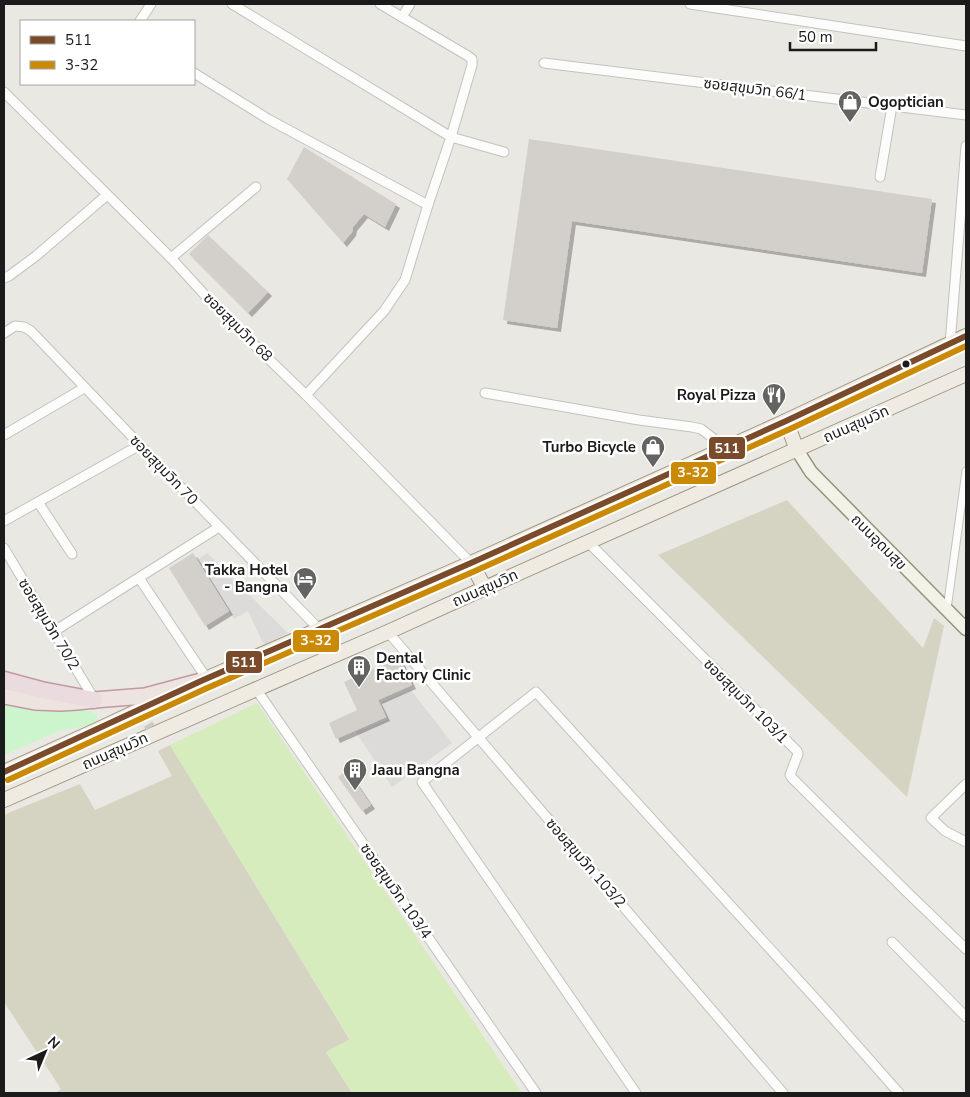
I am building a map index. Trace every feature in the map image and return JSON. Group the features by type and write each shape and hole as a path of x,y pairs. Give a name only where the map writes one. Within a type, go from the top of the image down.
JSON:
{"highway":[{"path":"4,680 41,690 94,700"},
{"path":"4,696 35,702 61,703 126,698 145,696 204,680"}],"main road":[{"name":"ถนนสุขุมวิท","path":"4,772 221,672 471,563 786,421 966,336"},
{"name":"ถนนสุขุมวิท","path":"4,800 388,632 966,374"},
{"path":"786,421 797,450"},
{"name":"ถนนอุดมสุข","path":"797,450 811,472 966,629"},
{"path":"471,563 485,588"}],"street":[{"path":"141,20 151,4"},
{"path":"232,4 451,137 504,152"},
{"path":"306,395 384,311 405,280 472,65 472,59 468,56 380,4"},
{"path":"402,17 410,4"},
{"path":"690,4 966,46"},
{"name":"ซอยสุขุมวิท 66/1","path":"544,62 966,115"},
{"path":"195,75 268,119 428,205"},
{"name":"ซอยสุขุมวิท 68","path":"4,92 171,258 232,323 306,395 471,563"},
{"path":"880,177 892,106"},
{"path":"950,344 966,146"},
{"path":"171,258 256,187"},
{"path":"4,278 36,256 106,195"},
{"name":"ซอยสุขุมวิท 70","path":"4,333 15,326 24,327 30,331 319,629"},
{"path":"4,435 84,388"},
{"path":"485,393 701,429 726,448"},
{"path":"4,521 140,445"},
{"path":"947,609 966,470"},
{"path":"38,502 72,554"},
{"path":"53,632 219,527"},
{"name":"ซอยสุขุมวิท 103/1","path":"588,542 798,752 790,775 792,778 966,949"},
{"name":"ซอยสุขุมวิท 70/2","path":"4,548 94,700"},
{"path":"139,578 204,680"},
{"name":"ซอยสุขุมวิท 103/2","path":"388,632 783,1093"},
{"name":"ซอยสุขุมวิท 103/4","path":"256,689 536,1093"},
{"path":"636,1093 422,782 536,692 899,1093"},
{"path":"966,784 931,818 945,831 966,842"},
{"path":"892,942 966,1017"}],"shaded area":[{"path":"787,500 923,648 934,618 944,626 907,797 658,555"},
{"path":"207,553 288,633 264,645 248,611 234,619 197,560"},
{"path":"411,690 452,743 392,787 356,732 388,719 382,702"},
{"path":"170,745 350,1040 326,1052 352,1093 55,1093 61,1089 4,1002 4,816 80,784 95,810 172,776 158,751"}],"green space":[{"path":"4,701 33,708 91,711 97,716 98,720 93,725 59,731 4,755"},
{"path":"257,703 522,1093 352,1093 326,1052 350,1039 170,745"}],"building":[{"path":"529,139 932,199 922,273 572,221 557,328 503,320"},
{"path":"304,147 396,204 385,227 364,214 343,243 287,179"},
{"path":"208,235 268,292 248,313 189,254"},
{"path":"193,553 229,611 205,626 169,568"},
{"path":"398,655 412,685 378,700 386,717 336,739 329,723 357,710 344,682"},
{"name":"Jaau Bangna","path":"347,770 371,805 362,811 338,777"}],"railway":[{"path":"98,730 159,713"},
{"path":"112,751 161,718"}],"transit line":[{"name":"511","path":"4,772 201,681 471,563 786,421 966,336"},
{"name":"3-32","path":"8,780 205,689 475,571 790,429 966,346"}],"place":[{"name":"Ogoptician","path":"850,123"},
{"name":"Royal Pizza","path":"774,416"},
{"name":"Turbo Bicycle","path":"653,468"},
{"name":"Takka Hotel - Bangna","path":"305,600"},
{"name":"Dental Factory Clinic","path":"359,688"},
{"name":"Jaau Bangna","path":"355,791"}]}
